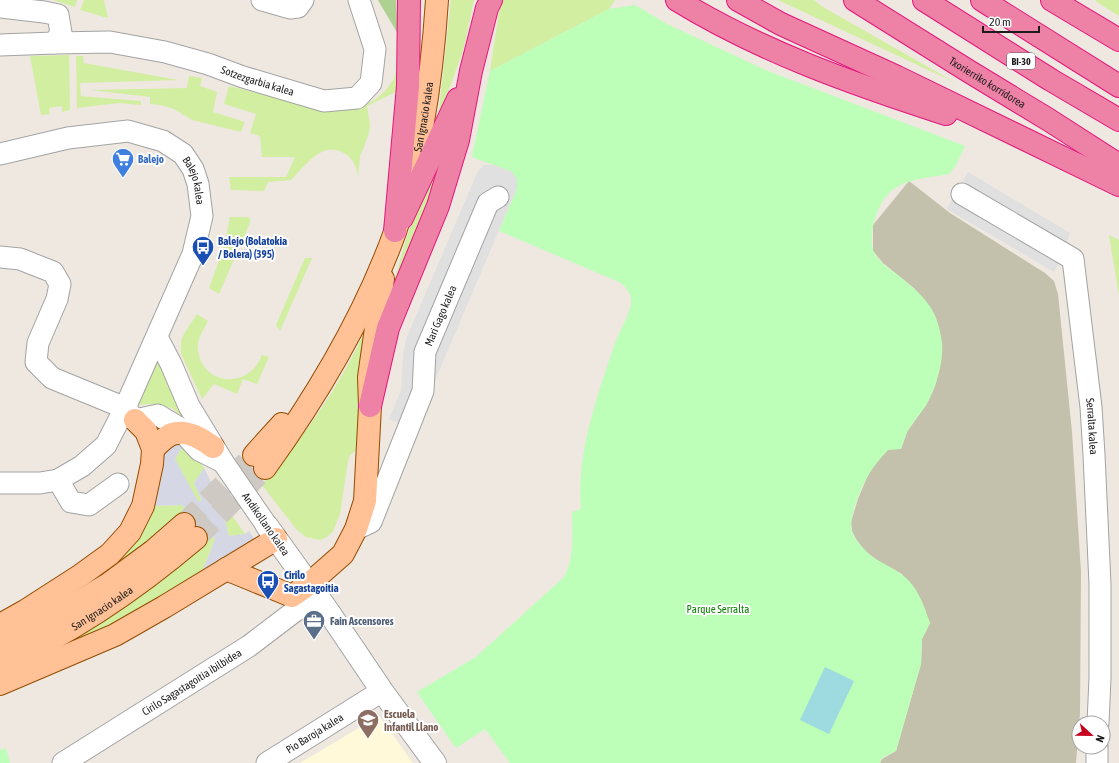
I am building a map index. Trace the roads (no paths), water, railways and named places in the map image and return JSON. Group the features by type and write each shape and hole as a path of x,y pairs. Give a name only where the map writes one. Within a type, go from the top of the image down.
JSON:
{"highway":[{"path":"390,245 408,86 409,0"},
{"path":"370,406 388,328 438,206 458,140 471,71 487,8 491,0"},
{"path":"677,0 746,38 813,67 880,92 1021,139"},
{"path":"738,0 781,24 897,77 1021,139 1119,185"},
{"name":"Txorierriko korridorea","path":"855,0 1119,165"},
{"name":"BI-30","path":"924,0 1051,80 1119,120"},
{"path":"982,0 1119,86"},
{"path":"1052,0 1119,40"},
{"path":"1076,0 1119,30"},
{"path":"390,245 471,71"}],"main road":[{"name":"San Ignacio kalea","path":"260,461 324,377 350,332 390,245 410,181 419,142 428,87 437,0"},
{"path":"226,569 292,596 313,590 343,554 356,530 365,501 370,406 369,377 381,292 390,245"},
{"path":"0,625 25,612 81,575 110,554 130,532 143,506 152,464 152,449 146,431 130,414"},
{"path":"152,449 172,434 184,433 199,437 218,454"},
{"name":"San Ignacio kalea","path":"0,646 17,639 107,585 153,551 190,531 146,579 101,610 44,644 0,665"},
{"path":"0,684 115,635 226,569 272,532"}],"street":[{"path":"262,0 290,8 298,7 303,0"},
{"name":"Sotzezgarbia kalea","path":"0,45 110,42 165,52 208,64 243,78 324,101 356,98 371,83 375,49 359,0"},
{"path":"0,7 58,15 61,33 54,43"},
{"name":"Balejo kalea","path":"0,154 68,138 128,131 163,141 183,154 193,169 196,179 202,216 193,254 157,336 130,414 106,445 82,466 58,480"},
{"name":"Serralta kalea","path":"962,194 1073,259 1091,406 1094,456 1100,584 1098,715"},
{"name":"Mari Gago kalea","path":"356,530 371,522 423,391 425,352 488,203 498,197"},
{"path":"0,258 20,259 53,272 60,284 57,299 38,344 36,362 52,378 130,414 158,415 178,427 184,433"},
{"name":"Andikollano kalea","path":"157,336 189,406 218,454 382,691 435,763"},
{"name":"Mari Gago kalea","path":"368,450 380,457 386,457 393,454 402,442"},
{"path":"0,483 40,483 58,480 71,502 89,505 118,484"},
{"name":"Cirilo Sagastagoitia ibilbidea","path":"63,763 249,646 295,611 313,590"},
{"name":"Pio Baroja kalea","path":"267,763 382,691"}],"water":[{"path":"825,667 854,681 829,734 800,720"}],"tunnel":[{"path":"184,524 254,455"},
{"path":"196,538 265,468"}],"place":[{"name":"Balejo","path":"123,178"},
{"name":"Balejo (Bolatokia / Bolera) (395)","path":"203,266"},
{"name":"Cirilo Sagastagoitia","path":"268,600"},
{"name":"Fain Ascensores","path":"314,640"},
{"name":"Escuela Infantil Llano","path":"368,740"}],"park label":[{"name":"Parque Serralta","path":"718,609"}]}
